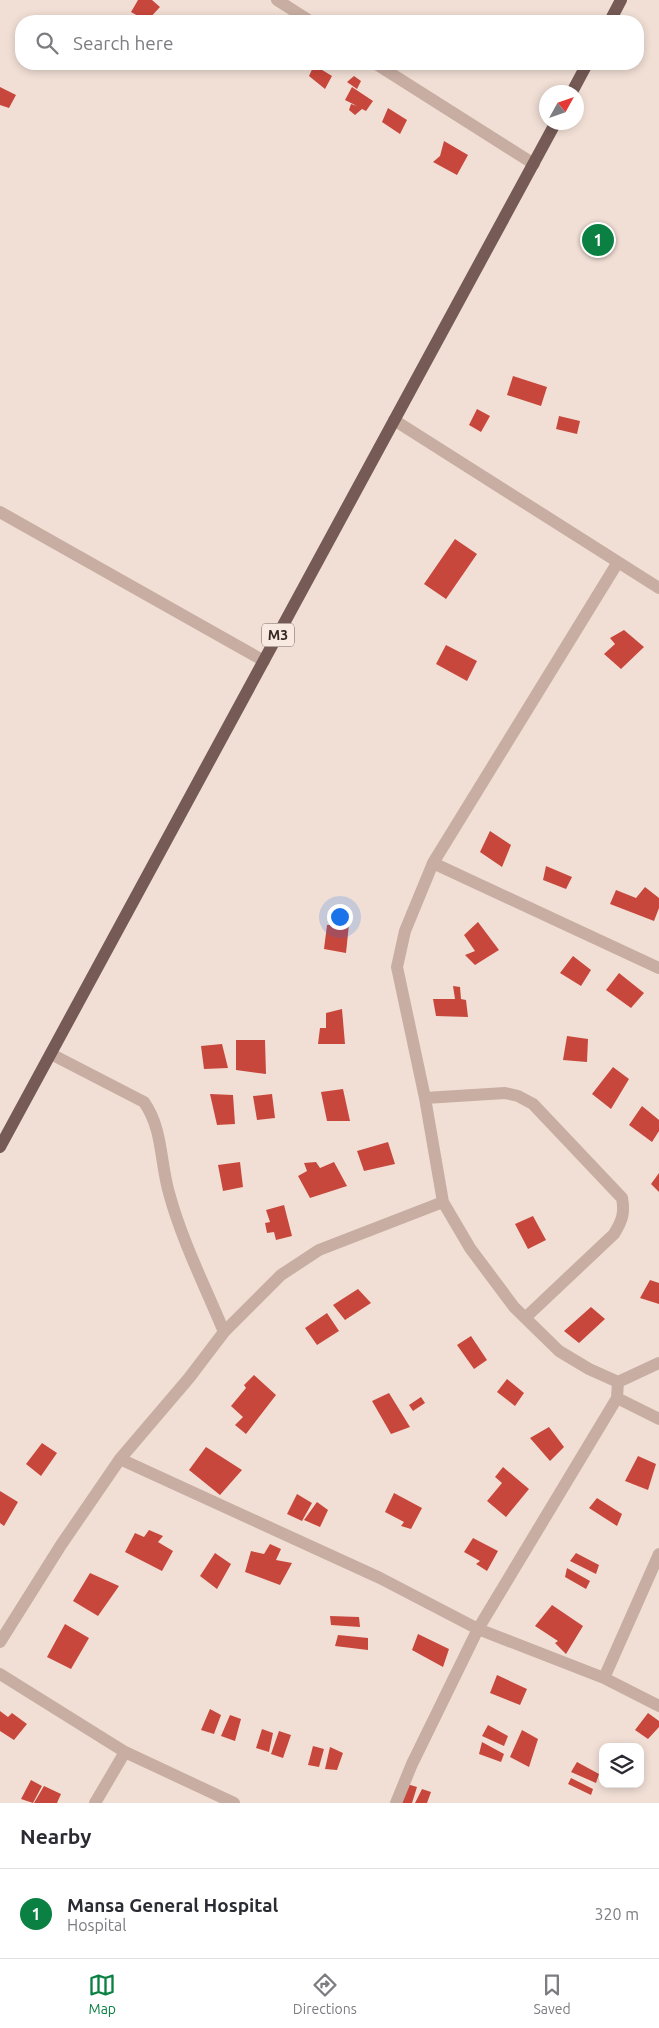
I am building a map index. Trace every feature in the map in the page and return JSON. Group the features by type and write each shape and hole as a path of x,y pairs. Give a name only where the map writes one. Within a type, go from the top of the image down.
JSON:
{"main road":[{"path":"613,15 621,0"},
{"path":"576,85 584,70"},
{"name":"M3","path":"0,1147 552,130"}],"street":[{"path":"277,0 301,15"},
{"path":"385,70 534,164"},
{"path":"394,420 659,588"},
{"path":"0,512 264,661"},
{"path":"618,562 433,863 405,931 397,967 425,1098 443,1202 470,1248 514,1307 559,1351 589,1369 618,1382 659,1363"},
{"path":"433,863 659,968"},
{"path":"51,1054 144,1102 151,1112 158,1132 171,1201 224,1332"},
{"path":"425,1098 505,1093 518,1096 533,1104 622,1198 624,1210 621,1223 614,1234 525,1318"},
{"path":"0,1642 61,1545 120,1459 189,1378 224,1332 281,1275 320,1250 443,1202"},
{"path":"396,1803 412,1764 478,1629 617,1398 618,1382"},
{"path":"617,1398 659,1419"},
{"path":"120,1459 380,1578 478,1629 604,1678 659,1706"},
{"path":"604,1678 659,1554"},
{"path":"0,1674 125,1752 234,1803"},
{"path":"95,1803 125,1752"}],"building":[{"path":"138,0 152,0 160,7 153,15 136,15 131,12"},
{"path":"312,70 322,70 332,76 325,89 309,76"},
{"path":"354,76 361,81 357,89 347,82"},
{"path":"0,87 16,95 9,108 0,105"},
{"path":"352,87 373,101 366,111 362,109 355,115 349,110 351,104 357,106 345,100"},
{"path":"388,108 407,120 400,134 382,122"},
{"path":"444,141 468,155 457,175 433,162 440,156"},
{"path":"513,376 547,387 541,406 507,395"},
{"path":"477,409 490,416 481,432 469,425"},
{"path":"559,416 580,421 577,434 556,429"},
{"path":"455,539 477,554 446,599 424,584"},
{"path":"624,630 644,647 621,669 604,654 615,644 610,638"},
{"path":"446,645 477,661 467,681 436,664"},
{"path":"490,831 511,845 502,867 480,852"},
{"path":"546,866 572,877 566,889 543,880"},
{"path":"645,887 659,898 659,908 654,921 610,904 616,890 636,898"},
{"path":"478,922 499,950 475,965 465,955 475,951 464,935"},
{"path":"349,924 346,953 324,949 327,925"},
{"path":"573,956 591,970 581,986 560,973"},
{"path":"619,973 644,993 631,1008 606,990"},
{"path":"453,986 460,987 461,999 466,1000 468,1017 436,1016 433,999 455,999"},
{"path":"342,1009 345,1044 318,1044 320,1028 326,1028 326,1013"},
{"path":"567,1036 588,1039 587,1062 563,1060"},
{"path":"236,1040 265,1040 266,1074 236,1070"},
{"path":"222,1044 228,1068 204,1069 201,1046"},
{"path":"613,1067 629,1079 611,1109 592,1094"},
{"path":"343,1089 350,1121 327,1121 321,1092"},
{"path":"210,1094 233,1095 235,1124 217,1125"},
{"path":"272,1094 275,1118 257,1120 253,1096"},
{"path":"642,1106 659,1120 659,1131 652,1142 629,1125"},
{"path":"388,1142 395,1164 364,1171 357,1151"},
{"path":"240,1162 243,1187 223,1191 218,1165"},
{"path":"316,1162 320,1168 334,1162 347,1186 310,1198 298,1176 307,1171 304,1163"},
{"path":"659,1173 659,1192 651,1184"},
{"path":"284,1205 292,1236 276,1240 274,1232 267,1233 265,1223 270,1222 266,1210"},
{"path":"533,1216 546,1240 528,1249 515,1224"},
{"path":"650,1280 659,1283 659,1304 640,1298"},
{"path":"358,1289 371,1303 345,1320 333,1305"},
{"path":"591,1307 605,1319 579,1343 564,1331"},
{"path":"327,1313 339,1331 317,1345 305,1328"},
{"path":"471,1336 487,1360 474,1369 457,1345"},
{"path":"254,1375 276,1395 246,1434 235,1425 243,1417 231,1406 246,1388 244,1385"},
{"path":"507,1379 524,1393 515,1406 497,1392"},
{"path":"389,1393 410,1427 391,1434 372,1401"},
{"path":"421,1397 425,1403 413,1411 409,1405"},
{"path":"549,1427 564,1447 550,1461 530,1438"},
{"path":"42,1443 57,1453 41,1476 26,1464"},
{"path":"206,1447 242,1470 220,1495 189,1470"},
{"path":"638,1456 656,1464 648,1490 625,1481"},
{"path":"503,1467 529,1489 506,1517 487,1501 502,1483 495,1477"},
{"path":"0,1491 18,1502 4,1526 0,1523"},
{"path":"394,1493 422,1508 411,1529 401,1526 404,1522 385,1512"},
{"path":"297,1494 312,1503 302,1521 287,1514"},
{"path":"597,1498 622,1514 617,1526 589,1508"},
{"path":"317,1502 328,1510 320,1527 304,1520"},
{"path":"149,1530 163,1536 158,1542 173,1551 162,1571 125,1552 135,1533 144,1537"},
{"path":"473,1538 498,1551 487,1571 476,1564 480,1561 464,1552"},
{"path":"270,1544 281,1549 276,1560 292,1563 280,1585 245,1572 251,1551 264,1554"},
{"path":"215,1553 231,1564 217,1589 200,1576"},
{"path":"576,1553 599,1565 596,1574 570,1561"},
{"path":"567,1568 590,1581 586,1589 565,1577"},
{"path":"90,1573 119,1586 98,1616 73,1601"},
{"path":"552,1605 583,1626 566,1654 555,1643 558,1641 535,1626"},
{"path":"330,1616 359,1617 360,1627 331,1625"},
{"path":"65,1624 89,1638 71,1669 47,1657"},
{"path":"418,1634 449,1649 443,1667 412,1650"},
{"path":"338,1635 368,1638 368,1650 335,1646"},
{"path":"497,1675 527,1689 520,1705 490,1693"},
{"path":"210,1709 221,1715 214,1734 201,1730"},
{"path":"0,1711 8,1717 12,1713 27,1724 14,1740 0,1731"},
{"path":"648,1713 659,1721 659,1727 648,1739 635,1730"},
{"path":"230,1715 241,1719 235,1741 221,1736"},
{"path":"488,1725 508,1736 504,1746 482,1736"},
{"path":"262,1729 273,1733 269,1752 256,1748"},
{"path":"522,1730 538,1739 529,1767 510,1757"},
{"path":"279,1731 291,1735 283,1758 271,1754"},
{"path":"482,1742 504,1754 501,1762 479,1754"},
{"path":"313,1746 324,1749 319,1767 308,1765"},
{"path":"330,1747 343,1753 337,1770 325,1769"},
{"path":"577,1762 599,1774 596,1783 571,1772"},
{"path":"571,1778 593,1789 591,1795 568,1784"},
{"path":"31,1780 42,1786 33,1803 21,1799"},
{"path":"407,1784 417,1787 412,1803 402,1803"},
{"path":"44,1786 61,1794 57,1803 34,1803"},
{"path":"422,1789 431,1792 427,1803 415,1803"}],"place":[{"name":"Mansa General Hospital","path":"598,240"}]}
